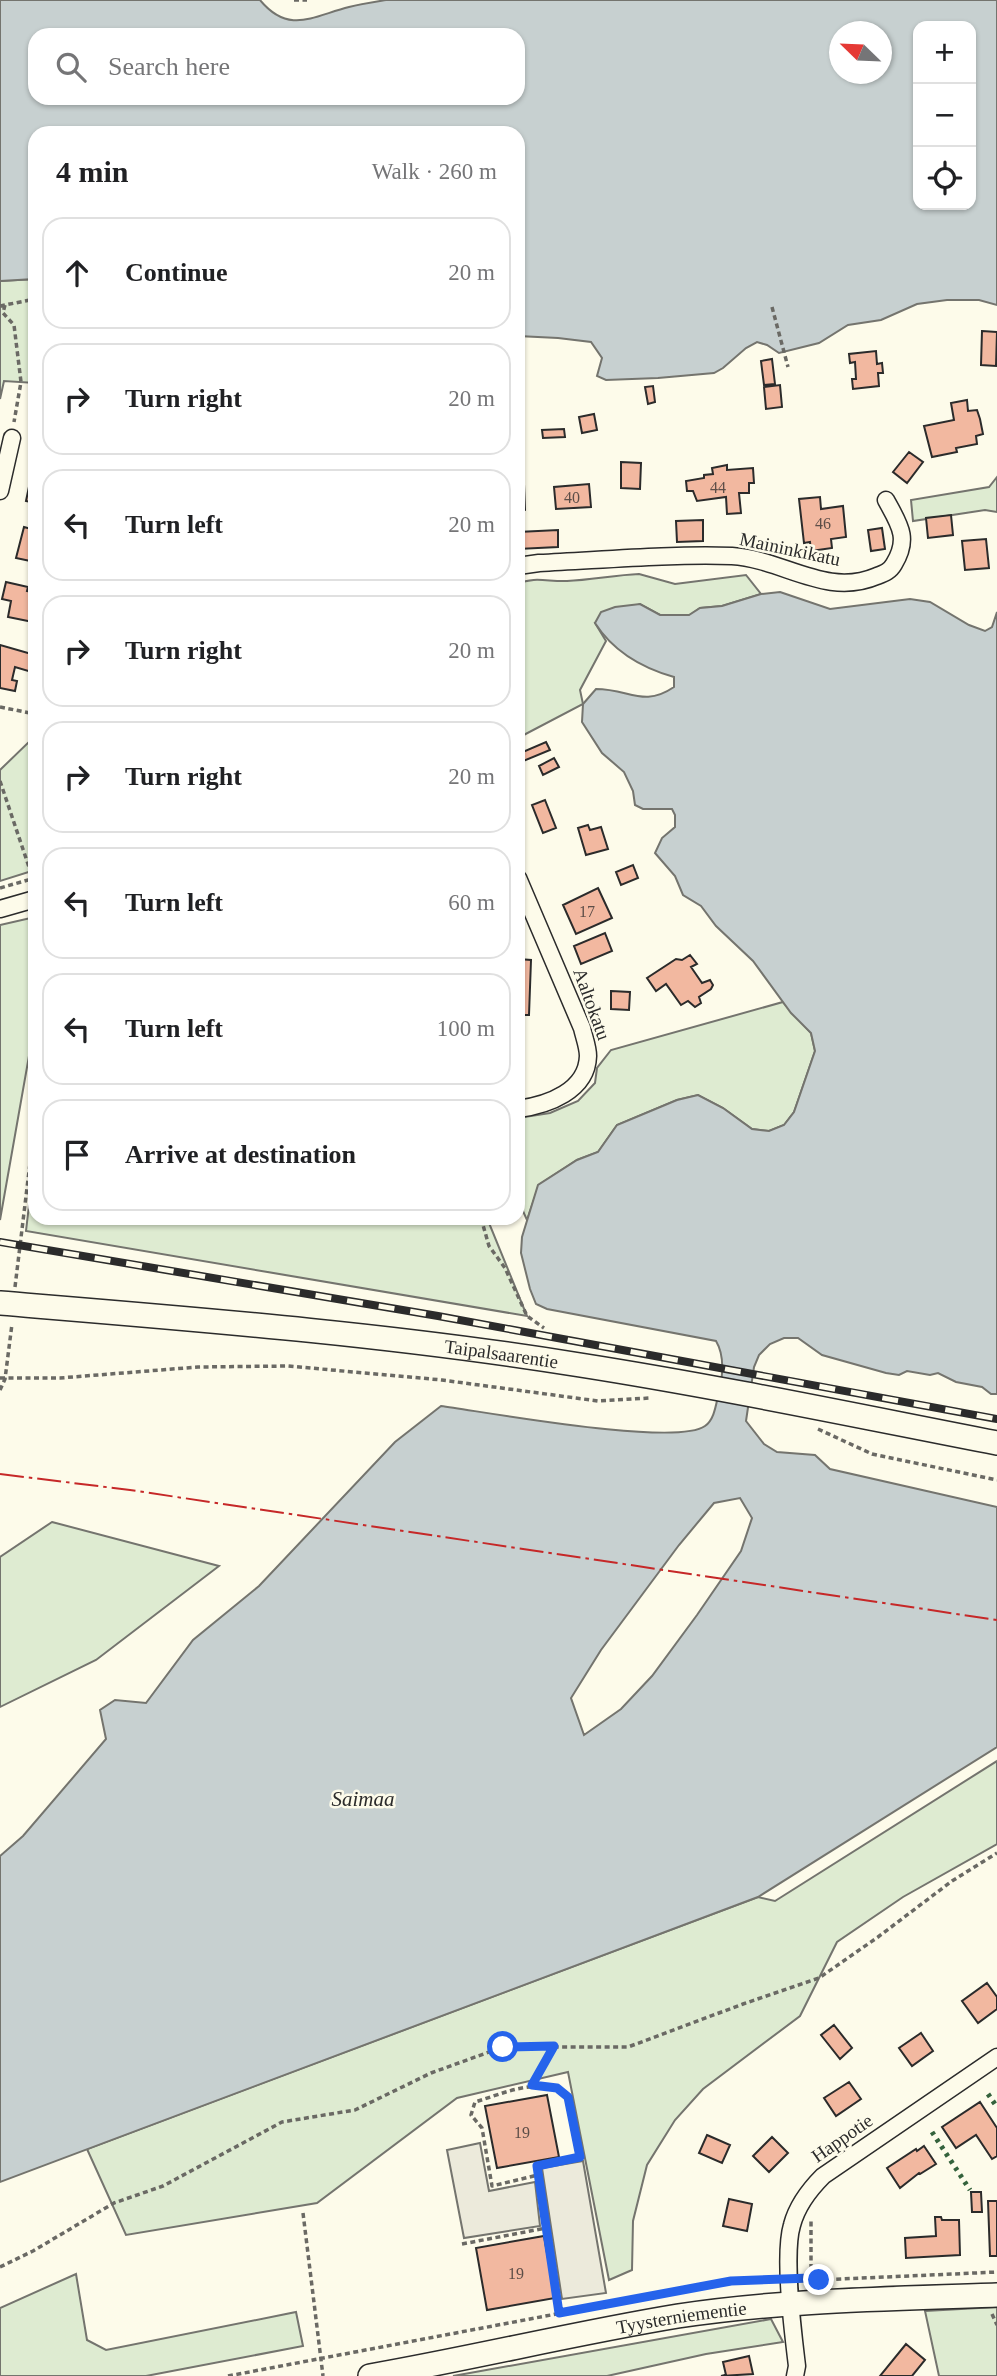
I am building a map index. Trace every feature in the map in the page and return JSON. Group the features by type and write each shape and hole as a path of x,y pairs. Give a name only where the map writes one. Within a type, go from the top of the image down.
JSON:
{"main road":[{"name":"Taipalsaarentie","path":"9,1304 163,1316 579,1364 776,1399 997,1443"},
{"name":"Tyysterniementie","path":"370,2376 678,2316 791,2302 997,2295"}],"street":[{"path":"0,491 12,438"},
{"name":"Maininkikatu","path":"525,565 712,556 748,557 825,582 862,583 890,570 902,551 902,530 886,500"},
{"name":"Aaltokatu","path":"525,894 582,1028 588,1055 584,1076 565,1095 525,1107"},
{"path":"0,909 28,901"},
{"name":"Happotie","path":"795,2376 797,2366 789,2278 791,2226 809,2190 830,2171 997,2057"}],"path":[{"path":"294,0 307,0"},
{"path":"12,438 21,382 14,326 3,313 3,306 28,301"},
{"path":"772,307 788,367"},
{"path":"0,707 28,713"},
{"path":"0,781 28,862"},
{"path":"0,888 28,881"},
{"path":"0,1390 28,1171"},
{"path":"483,1225 489,1246 505,1268 527,1316 544,1328"},
{"path":"2,1378 60,1378 198,1367 288,1366 442,1380 598,1401 658,1397"},
{"path":"810,1425 872,1454 997,1480"},
{"path":"0,2267 33,2251 114,2203 163,2186 282,2122 355,2110 430,2073 503,2047 628,2047 819,1978 952,1881 997,1853"},
{"path":"532,2085 554,2046"},
{"path":"538,2175 492,2186 482,2128 471,2115 475,2102 532,2085 557,2088 568,2097 580,2157 537,2166 559,2313"},
{"path":"303,2213 323,2376"},
{"path":"811,2214 811,2278"},
{"path":"462,2244 546,2228"},
{"path":"228,2376 731,2281 997,2272"}],"green space":[{"path":"28,279 28,383 4,381 0,399 0,281"},
{"path":"997,477 997,512 985,510 913,521 911,500 989,487"},
{"path":"639,574 675,584 746,575 761,594 722,606 700,608 690,615 660,615 640,604 595,623 606,641 580,690 583,704 525,734 525,582"},
{"path":"28,743 28,872 0,881 0,770"},
{"path":"28,919 28,1062 0,1220 0,925"},
{"path":"783,1002 811,1033 815,1051 794,1112 784,1125 769,1131 752,1129 723,1108 698,1095 677,1100 617,1125 598,1152 577,1160 539,1185 527,1220 525,1117 550,1113 578,1101 595,1083 597,1068 611,1050"},
{"path":"28,1214 28,1225 490,1225 527,1316 26,1231"},
{"path":"52,1522 219,1566 96,1660 0,1707 0,1557"},
{"path":"997,1761 997,1844 903,1897 837,1942 800,2016 703,2089 675,2120 647,2165 633,2221 632,2270 609,2280 568,2072 457,2098 317,2203 126,2235 87,2149 758,1897 775,1901"},
{"path":"76,2274 87,2340 106,2350 296,2312 303,2346 146,2376 0,2376 0,2308"},
{"path":"997,2307 997,2376 939,2376 925,2311"},
{"path":"771,2319 783,2342 706,2354 607,2376 453,2376"}],"shaded area":[{"path":"480,2143 489,2191 535,2182 540,2226 464,2238 447,2150"},
{"path":"583,2161 606,2293 562,2299 542,2168"}],"water":[{"path":"0,0 260,0 281,17 302,20 386,0 997,0 997,305 979,300 917,304 881,320 848,325 819,343 779,353 757,342 714,373 606,380 597,376 602,358 591,342 525,336 525,126 28,126 28,279 0,281"},
{"name":"Saimaa","path":"780,592 830,609 910,599 930,602 969,625 985,631 992,627 997,612 997,1394 991,1394 982,1387 956,1382 938,1373 886,1373 822,1355 798,1338 784,1338 770,1344 759,1355 754,1367 746,1421 764,1444 777,1452 815,1455 830,1469 997,1507 997,1747 758,1897 0,2182 0,1856 23,1836 106,1739 100,1710 115,1700 146,1703 193,1640 259,1586 395,1442 441,1406 537,1421 658,1433 687,1431 705,1426 713,1415 722,1372 721,1353 716,1341 547,1309 536,1304 521,1253 522,1237 538,1185 577,1160 598,1152 617,1125 677,1100 698,1095 723,1108 752,1129 769,1131 784,1125 794,1112 815,1051 811,1033 791,1013 753,961 716,926 701,906 683,895 675,876 655,853 662,838 675,827 672,809 643,809 635,805 633,791 624,772 602,753 582,722 583,704 596,689 645,697 674,687 674,677 629,657 610,642 595,623 601,612 640,604 660,615 689,615 700,608 722,606 761,594","holes":["740,1498 752,1518 741,1551 652,1676 621,1709 584,1735 571,1698 601,1650 679,1545 714,1503"]}],"building":[{"path":"982,331 997,332 996,366 981,365"},
{"path":"876,351 877,364 882,363 883,373 878,373 879,386 853,389 852,379 856,379 855,362 850,363 849,354"},
{"path":"772,359 775,384 764,385 761,361"},
{"path":"780,385 782,407 766,409 764,387"},
{"path":"653,386 655,402 648,404 645,387"},
{"path":"967,400 968,411 977,410 980,419 983,434 976,436 977,444 956,448 957,452 932,457 924,426 954,420 951,403"},
{"path":"594,414 597,430 582,433 579,417"},
{"path":"564,429 565,437 543,438 542,430"},
{"path":"909,452 923,462 907,483 893,472"},
{"path":"621,462 641,463 640,489 621,488"},
{"path":"727,465 727,470 753,468 754,483 749,483 749,493 739,493 741,513 727,514 726,497 697,501 693,491 687,491 686,481 704,478 704,475 713,474 712,468"},
{"path":"589,484 591,507 556,509 554,487"},
{"path":"820,497 821,509 843,506 846,537 831,539 832,548 811,551 810,542 804,543 799,499"},
{"path":"951,515 953,535 928,538 926,518"},
{"path":"703,520 703,541 677,542 676,521"},
{"path":"24,527 28,528 28,561 16,558"},
{"path":"882,528 885,549 871,551 868,530"},
{"path":"558,530 558,547 525,549 525,532"},
{"path":"986,539 989,568 965,570 962,541"},
{"path":"6,582 28,587 28,621 8,617 11,601 2,599"},
{"path":"0,645 28,653 28,671 15,667 12,680 17,681 15,691 0,688"},
{"path":"546,742 550,750 525,760 525,751"},
{"path":"554,758 559,767 543,775 539,766"},
{"path":"545,800 556,828 543,833 532,805"},
{"path":"588,825 590,830 601,827 608,849 586,855 578,828"},
{"path":"633,865 638,878 621,885 616,872"},
{"path":"598,888 612,918 576,934 563,905"},
{"path":"605,933 612,951 581,964 574,946"},
{"path":"690,955 697,964 691,967 702,983 710,980 713,985 699,997 701,1003 695,1007 688,1001 681,1005 666,984 656,991 647,978 676,959 682,960"},
{"path":"525,960 531,960 529,1015 525,1015"},
{"path":"611,991 630,992 629,1010 611,1009"},
{"path":"987,1983 997,1997 997,2009 978,2023 962,2001"},
{"path":"834,2025 852,2048 840,2059 821,2035"},
{"path":"921,2033 933,2051 912,2066 899,2048"},
{"path":"849,2082 861,2099 836,2116 824,2098"},
{"path":"547,2095 559,2157 497,2168 485,2106"},
{"path":"980,2102 997,2128 997,2156 992,2159 976,2135 956,2148 942,2127"},
{"path":"707,2135 730,2145 722,2163 699,2153"},
{"path":"772,2137 788,2153 769,2172 753,2156"},
{"path":"924,2146 936,2164 900,2188 887,2168"},
{"path":"971,2192 981,2192 982,2212 972,2212"},
{"path":"729,2199 752,2204 747,2231 723,2226"},
{"path":"988,2201 997,2201 997,2256 990,2256"},
{"path":"935,2217 941,2217 942,2220 959,2220 960,2255 906,2258 905,2238 936,2236"},
{"path":"544,2236 555,2298 487,2310 476,2248"},
{"path":"906,2344 925,2360 912,2376 880,2376"},
{"path":"749,2356 753,2374 721,2376 726,2375 723,2362"}],"railway":[{"path":"0,1242 438,1316 997,1419"}],"hedge":[{"path":"988,2094 997,2107"},
{"path":"932,2132 970,2190"}],"power":[{"path":"0,1474 130,1490 997,1620"}],"route":[{"path":"503,2047 554,2046 532,2085 557,2088 568,2097 580,2157 537,2166 559,2313 731,2281 819,2280"}]}
